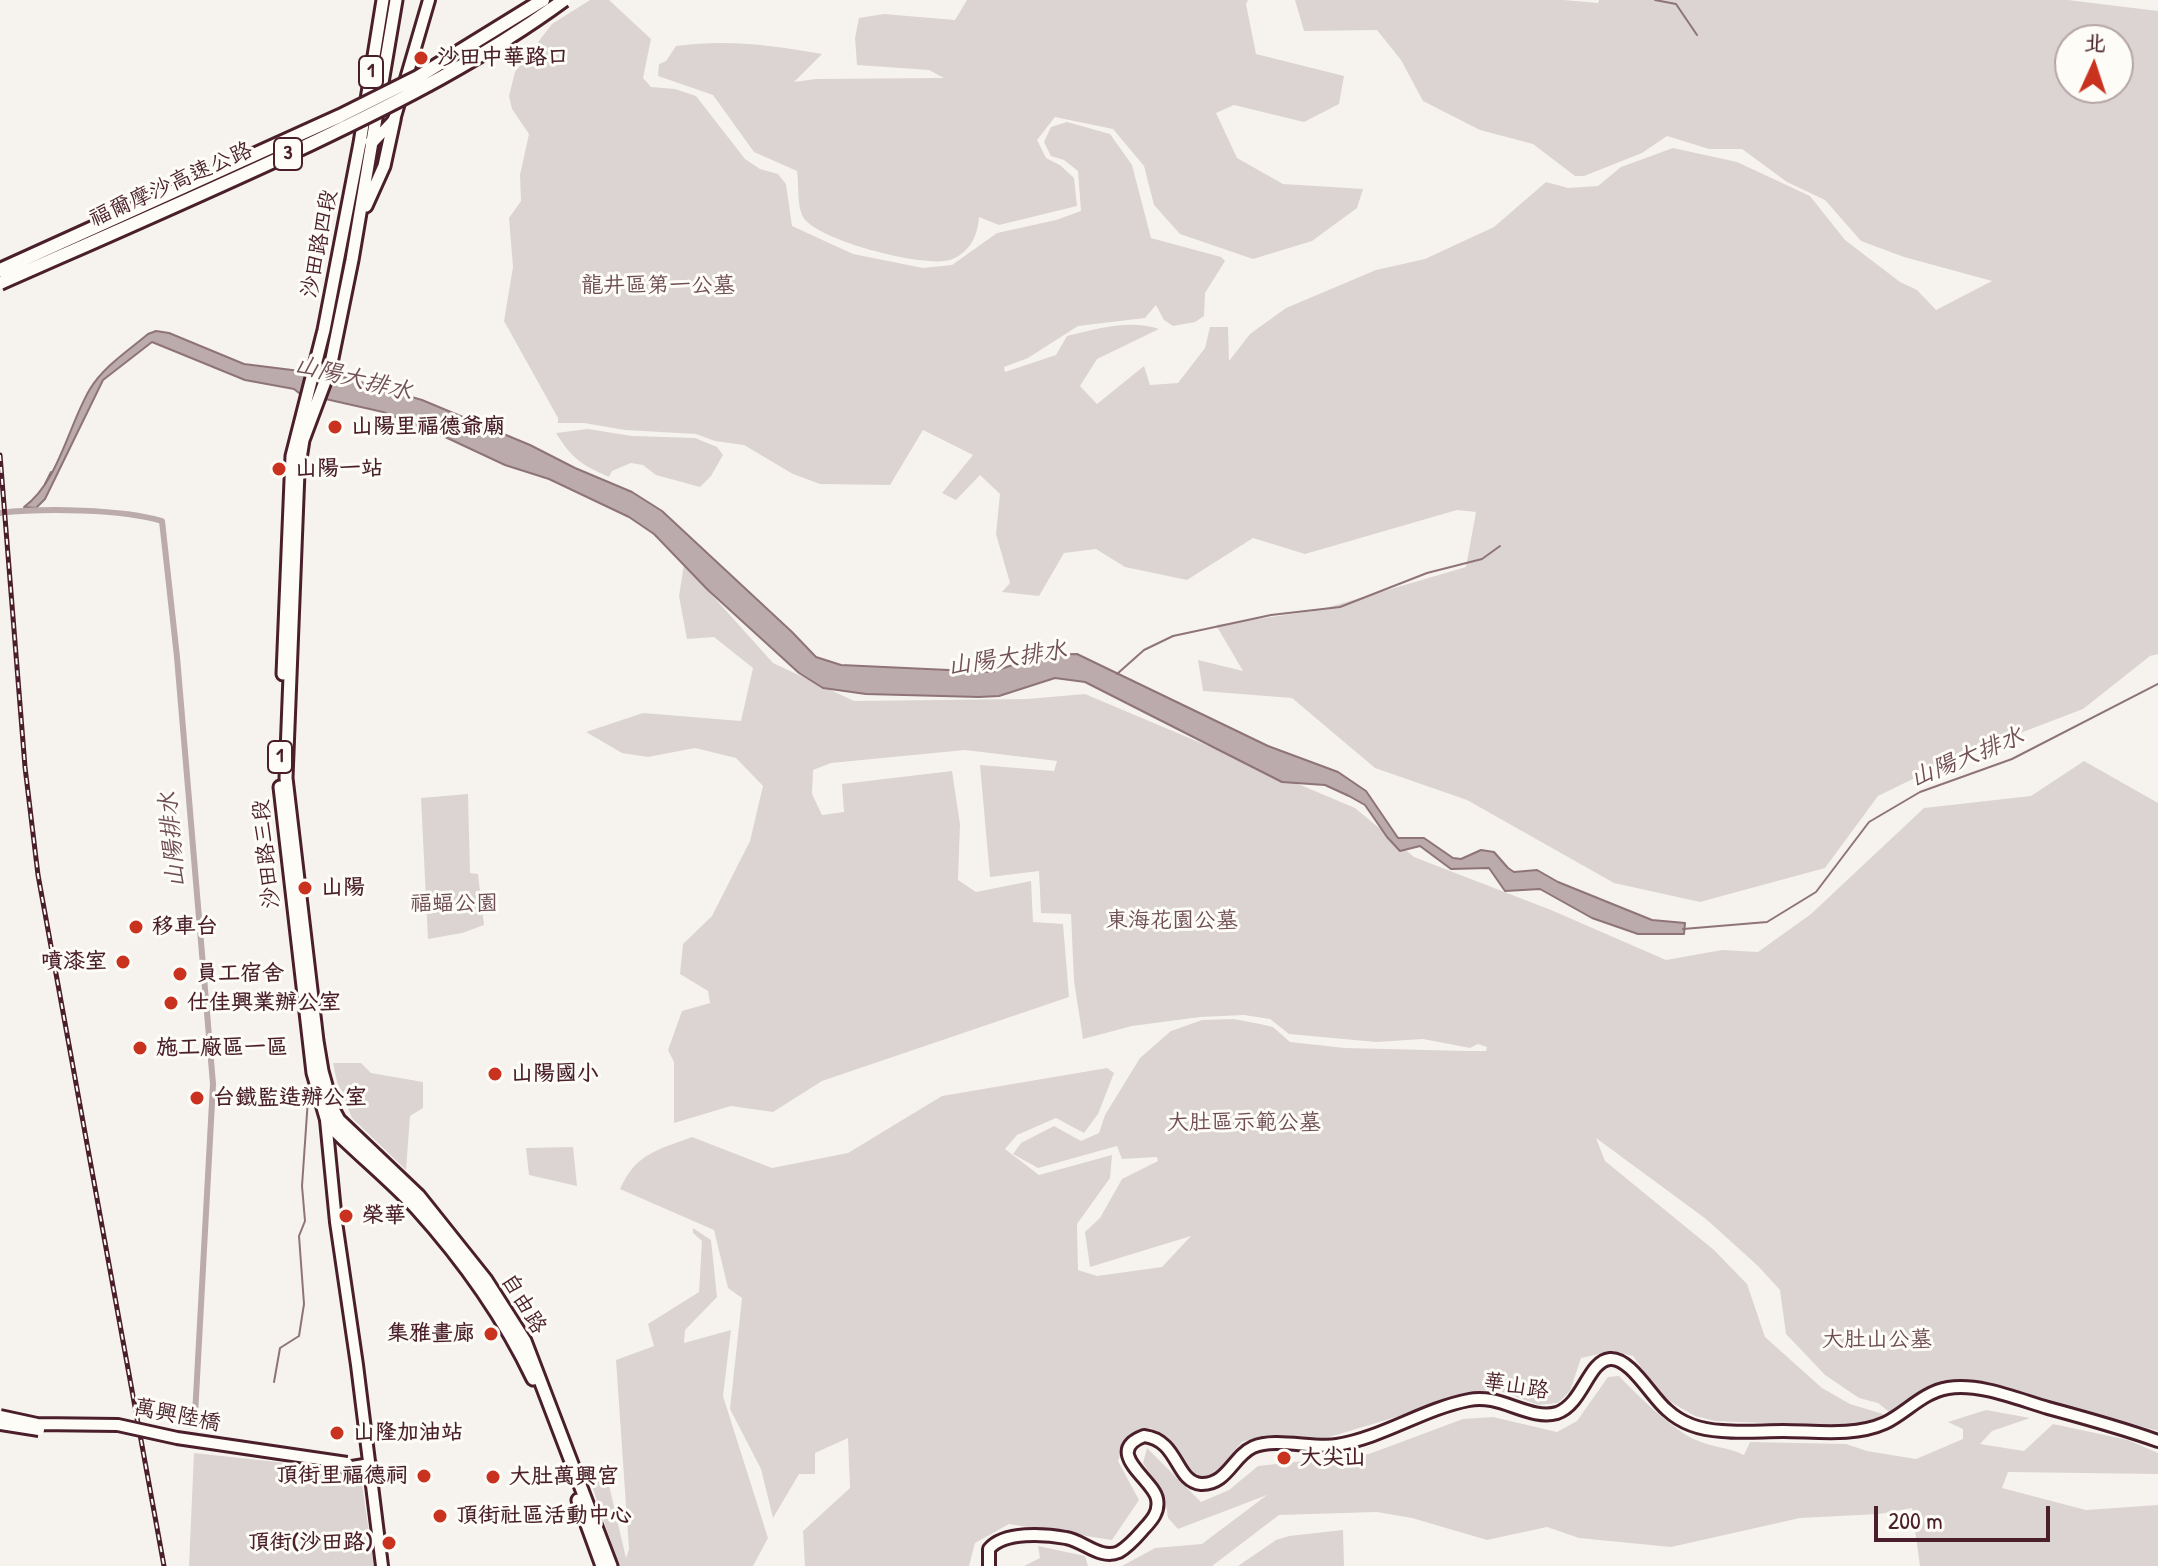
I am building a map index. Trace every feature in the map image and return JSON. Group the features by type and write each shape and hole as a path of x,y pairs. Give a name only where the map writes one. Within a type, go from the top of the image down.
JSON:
{"highway":[{"name":"福爾摩沙高速公路","path":"0,270 340,116 418,77 543,0"},
{"name":"福爾摩沙高速公路","path":"0,283 369,116 461,68 564,0"}],"main road":[{"name":"1","path":"360,143 383,0"},
{"name":"1","path":"374,141 396,0"},
{"path":"362,213 384,166 394,120"},
{"name":"沙田路四段","path":"321,371 362,213 374,141"},
{"name":"沙田路四段","path":"321,371 360,143"},
{"name":"沙田路三段","path":"321,371 298,472 287,792 313,1073 326,1118"},
{"name":"沙田路三段","path":"294,886 317,1041 332,1107"},
{"name":"自由路","path":"332,1107 347,1129 419,1196 529,1352 611,1566"},
{"name":"自由路","path":"326,1118 341,1137 415,1207 489,1292 540,1393 602,1566"}],"street":[{"path":"360,143 374,141 394,120 429,0"},
{"path":"326,1118 332,1107"},
{"name":"沙田路三段","path":"326,1118 336,1222 382,1566"},
{"name":"華山路","path":"989,1566 989,1549 1010,1537 1067,1538 1107,1554 1117,1553 1130,1544 1154,1518 1158,1506 1155,1492 1130,1462 1128,1453 1131,1445 1144,1436 1164,1443 1193,1482 1209,1483 1222,1477 1256,1446 1336,1445 1370,1437 1446,1405 1472,1399 1493,1399 1533,1412 1556,1413 1573,1403 1593,1370 1609,1359 1623,1362 1667,1411 1691,1425 1709,1430 1863,1430 1886,1423 1937,1391 1961,1387 1992,1392 2158,1441"},
{"name":"萬興陸橋","path":"0,1416 37,1424 118,1425 347,1466"},
{"name":"萬興陸橋","path":"0,1424 35,1430 117,1432 167,1443 347,1466"},
{"path":"347,1466 370,1464"}],"green space":[{"name":"龍井區第一公墓","path":"590,0 609,0 651,39 643,78 651,87 675,89 696,96 745,159 760,169 778,174 786,184 792,226 853,254 923,268 952,265 997,233 1081,211 1078,171 1064,160 1051,156 1044,142 1051,127 1067,122 1110,134 1132,165 1151,238 1221,257 1225,261 1205,293 1204,316 1195,322 1173,326 1164,320 1156,305 1145,318 1078,326 1028,358 1004,367 1005,372 1056,355 1067,336 1078,333 1125,325 1159,329 1097,359 1080,386 1097,404 1144,366 1150,385 1178,383 1205,348 1210,327 1228,327 1229,361 1250,334 1286,308 1376,270 1425,259 1494,227 1546,182 1568,188 1598,186 1621,167 1673,148 1737,162 1810,196 1845,240 1900,282 1917,290 1936,310 1992,281 1904,257 1861,241 1825,200 1787,182 1742,149 1709,149 1667,136 1642,153 1584,176 1575,176 1533,144 1480,130 1423,101 1401,60 1377,30 1304,31 1295,0 1564,0 1598,3 1599,0 2068,0 2158,11 2158,654 2150,656 2083,709 1960,756 1878,796 1825,868 1700,902 1614,883 1467,800 1375,768 1292,698 1203,691 1198,660 1243,671 1216,625 1319,610 1466,567 1476,512 1457,510 1305,554 1253,538 1187,580 1125,567 1096,549 1064,553 1039,596 1002,592 1010,583 996,534 1000,494 980,475 956,500 942,493 973,455 923,430 890,485 820,484 793,474 744,445 715,441 696,434 558,423 504,321 513,267 509,218 521,201 520,175 529,134 512,109 509,96 515,72 552,24"},
{"path":"967,0 1248,0 1246,4 1256,54 1344,76 1339,104 1304,122 1234,105 1216,113 1237,158 1283,184 1363,189 1357,208 1312,241 1253,259 1180,234 1154,205 1144,166 1113,129 1055,117 1037,140 1046,158 1060,165 1074,178 1077,206 999,225 979,217 972,243 963,253 950,260 895,256 847,242 810,224 800,210 797,171 754,152 713,95 658,76 659,64 666,61 676,46 731,43 822,54 794,82 816,79 944,78 929,70 857,65 855,38 859,18 884,14 955,20"},
{"path":"588,429 632,436 695,438 717,447 723,455 711,476 700,487 656,475 643,465 631,463 612,471 609,477 578,460 556,433"},
{"path":"684,564 773,663 854,701 1027,699 1085,694 1355,808 1414,857 1551,910 1666,960 1722,950 1758,952 1811,914 1924,808 2031,796 2084,761 2158,803 2158,1431 1987,1384 1949,1383 1893,1415 1878,1403 1859,1398 1825,1375 1786,1334 1780,1290 1758,1266 1706,1219 1596,1138 1605,1161 1714,1250 1747,1284 1765,1337 1822,1388 1850,1404 1883,1414 1880,1421 1843,1426 1715,1421 1695,1416 1662,1397 1633,1356 1612,1351 1581,1358 1570,1391 1558,1403 1538,1405 1490,1389 1326,1438 1264,1436 1242,1442 1213,1476 1200,1479 1186,1470 1169,1440 1151,1428 1126,1437 1118,1461 1139,1500 1112,1540 1009,1524 975,1543 969,1566 805,1566 803,1531 850,1488 848,1438 815,1453 815,1474 799,1474 773,1518 761,1469 730,1409 742,1298 728,1288 714,1230 620,1189 641,1160 692,1137 772,1168 848,1153 942,1096 1107,1068 1114,1073 1098,1114 1084,1133 1056,1118 1017,1135 1005,1149 1039,1175 1112,1155 1110,1178 1077,1224 1078,1270 1097,1276 1162,1267 1191,1236 1090,1267 1085,1232 1100,1218 1122,1179 1158,1161 1157,1157 1122,1159 1117,1146 1038,1168 1013,1154 1021,1143 1054,1126 1081,1141 1099,1133 1105,1115 1140,1058 1171,1031 1202,1020 1234,1019 1273,1027 1290,1042 1345,1048 1486,1051 1487,1047 1478,1044 1470,1048 1423,1039 1376,1042 1289,1034 1270,1019 1244,1015 1132,1026 1083,1039 1074,981 1071,914 1041,913 1039,871 990,877 980,765 1054,771 1057,761 965,750 831,763 813,770 812,794 822,815 844,812 842,784 952,771 960,824 958,880 976,892 1031,881 1033,922 1063,924 1069,997 822,1081 773,1112 731,1106 674,1123 674,1062 668,1050 682,1011 710,1003 708,991 680,974 683,944 712,916 750,841 763,786 736,758 695,748 648,757 622,753 586,732 643,713 741,721 753,668 714,637 687,639 679,596"},
{"name":"福蝠公園","path":"468,794 470,873 478,874 484,925 462,933 428,939 421,798"},
{"path":"333,1063 361,1063 371,1073 423,1082 423,1108 410,1116 406,1170 352,1118 337,1082"},
{"path":"573,1147 577,1186 529,1175 526,1148"},
{"path":"693,1228 711,1240 717,1297 685,1330 684,1343 731,1330 723,1396 768,1538 753,1566 619,1566 587,1471 605,1468 626,1558 629,1549 616,1360 654,1346 648,1324 699,1292 702,1241 693,1233"},
{"path":"1619,1376 1677,1429 1702,1442 1744,1455 1750,1442 1846,1444 1867,1451 1916,1459 1963,1439 1963,1429 1948,1422 1986,1410 2030,1418 1992,1431 1980,1444 2024,1451 2053,1424 2128,1440 2158,1453 2158,1474 2008,1472 2002,1488 2086,1510 2158,1505 2158,1566 1920,1566 1912,1508 1879,1514 1800,1518 1671,1547 1579,1538 1547,1527 1487,1540 1412,1518 1377,1512 1279,1515 1212,1566 1122,1566 1155,1548 1202,1544 1267,1495 1178,1529 1168,1518 1165,1497 1143,1463 1147,1448 1201,1502 1229,1490 1258,1466 1369,1454 1463,1419 1493,1417 1557,1432 1577,1421 1608,1377"},
{"path":"194,1453 360,1471 374,1566 189,1566"},
{"path":"1343,1530 1344,1566 1238,1566 1276,1540"},
{"path":"1038,1546 1085,1556 1088,1566 1024,1566 1040,1558"}],"shaded area":[{"path":"156,331 169,333 244,364 340,376 422,400 632,492 662,511 816,657 841,665 992,672 1042,655 1077,654 1268,746 1338,772 1366,791 1398,838 1424,838 1453,858 1461,859 1481,850 1494,852 1514,872 1537,870 1558,882 1652,920 1685,923 1684,934 1638,934 1592,918 1540,889 1505,891 1489,868 1451,869 1420,846 1400,851 1365,805 1349,796 1325,785 1282,782 1085,682 1055,678 999,696 979,697 866,694 823,688 799,673 708,590 654,534 629,517 549,479 505,465 383,412 245,380 152,342 103,380 45,499 36,508 24,507 46,483 95,381 124,353"}],"waterway":[{"path":"1655,0 1676,4 1697,35"},
{"name":"山陽大排水","path":"45,484 51,472"},
{"name":"山陽排水","path":"0,513 82,511 126,514 162,521 177,657 213,1084 195,1415"},
{"path":"1117,674 1144,650 1173,636 1271,615 1340,607 1427,573 1482,559 1500,546"},
{"name":"山陽大排水","path":"1683,929 1767,922 1816,892 1869,822 1920,792 2012,759 2158,684"},
{"path":"274,1382 280,1348 299,1336 304,1304 299,1236 305,1221 302,1186 308,1099 311,1094"}],"railway":[{"path":"0,455 25,767 38,875 164,1566"}],"place":[{"name":"沙田中華路口","path":"421,58"},
{"name":"山陽里福德爺廟","path":"335,427"},
{"name":"山陽一站","path":"279,469"},
{"name":"山陽","path":"305,888"},
{"name":"移車台","path":"136,927"},
{"name":"噴漆室","path":"123,962"},
{"name":"員工宿舍","path":"180,974"},
{"name":"仕佳興業辦公室","path":"171,1003"},
{"name":"施工廠區一區","path":"140,1048"},
{"name":"山陽國小","path":"495,1074"},
{"name":"台鐵監造辦公室","path":"197,1098"},
{"name":"榮華","path":"346,1216"},
{"name":"集雅畫廊","path":"491,1334"},
{"name":"山隆加油站","path":"337,1433"},
{"name":"大尖山","path":"1284,1458"},
{"name":"頂街里福德祠","path":"424,1476"},
{"name":"大肚萬興宮","path":"493,1477"},
{"name":"頂街社區活動中心","path":"440,1516"},
{"name":"頂街(沙田路)","path":"389,1543"}],"park label":[{"name":"東海花園公墓","path":"1172,921"},
{"name":"大肚區示範公墓","path":"1244,1123"},
{"name":"大肚山公墓","path":"1877,1340"}]}
